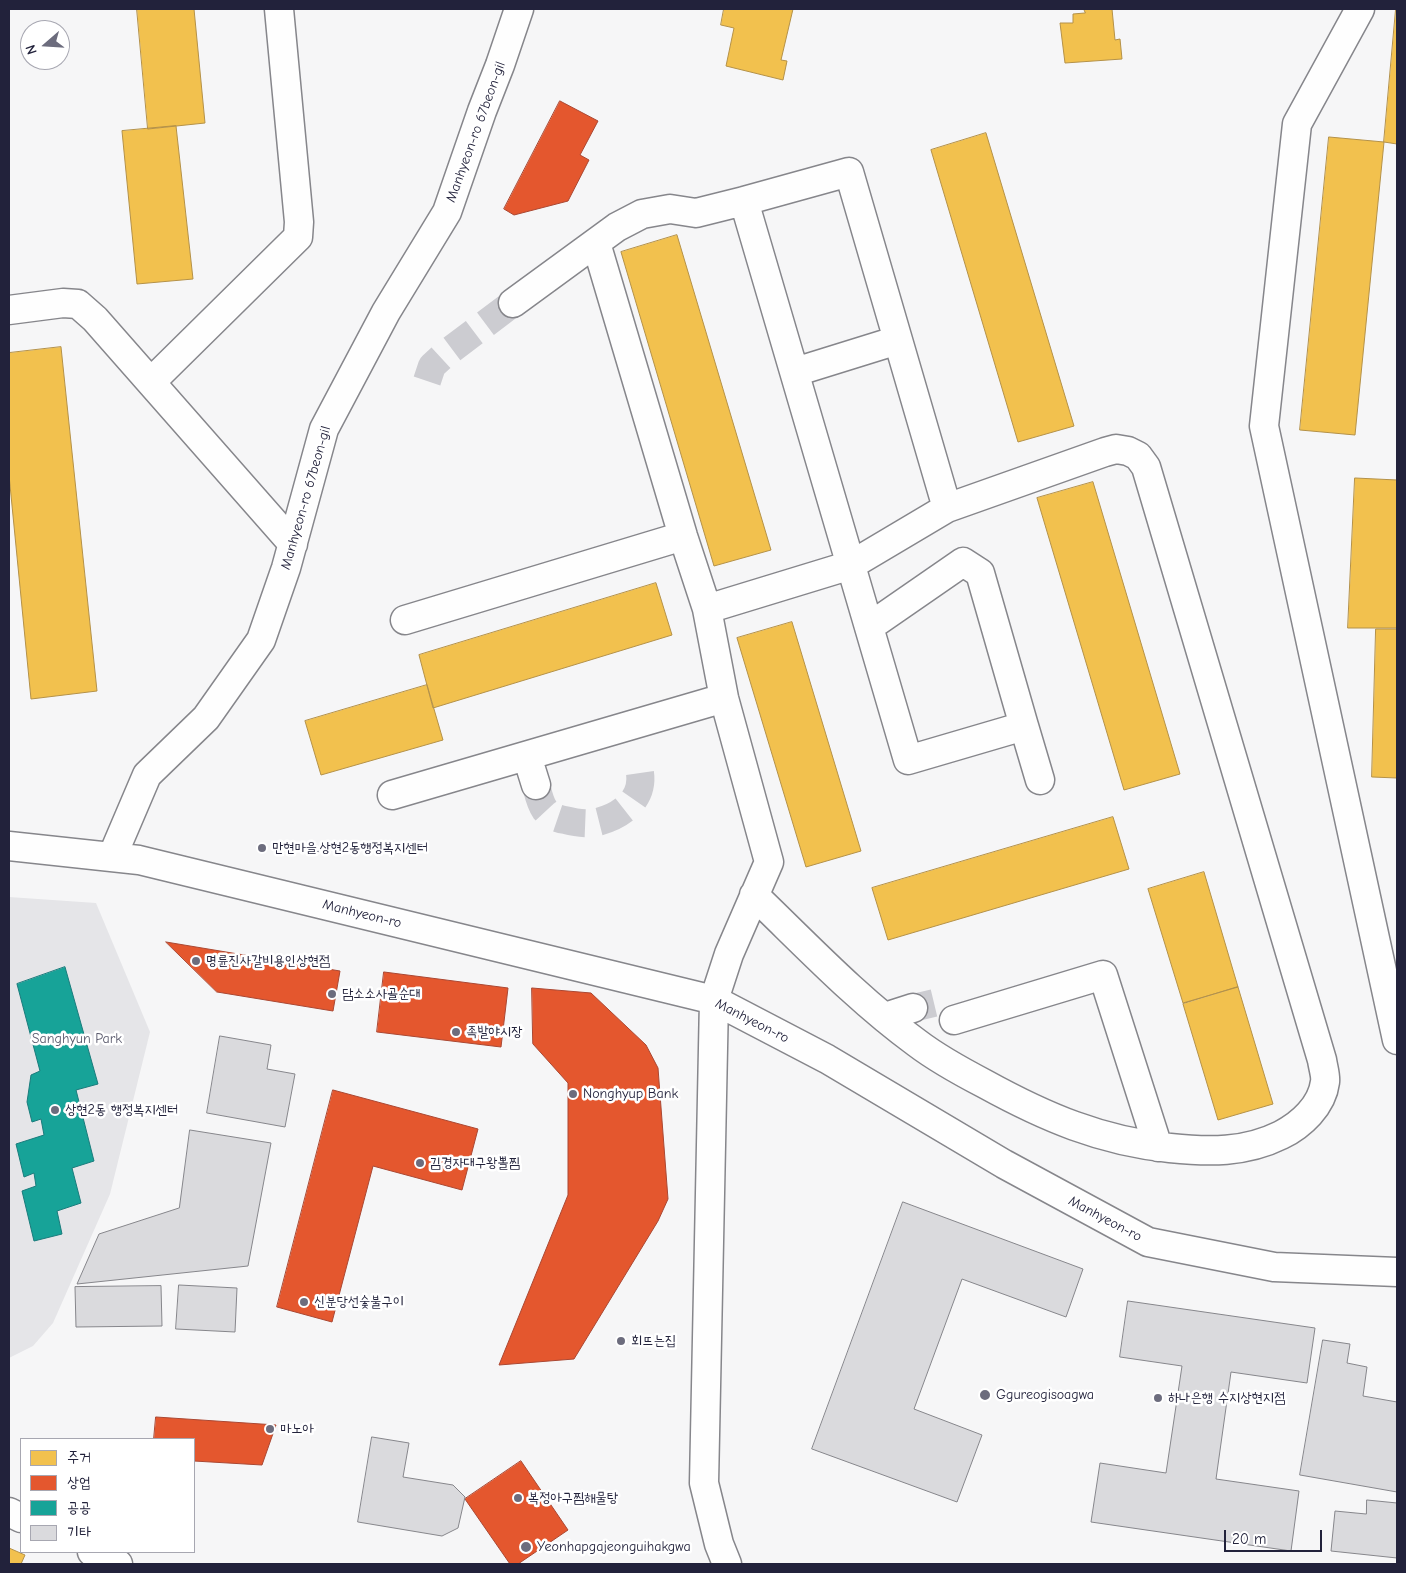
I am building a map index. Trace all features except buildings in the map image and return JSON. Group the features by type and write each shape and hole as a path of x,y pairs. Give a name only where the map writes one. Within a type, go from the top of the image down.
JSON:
{"street":[{"path":"151,382 298,237 300,222 279,9"},
{"name":"Manhyeon-ro 67beon-gil","path":"112,857 146,775 206,718 261,640 293,544 324,429 386,312 447,212 519,9"},
{"path":"1360,9 1297,124 1264,426 1397,1040"},
{"path":"513,303 618,227 642,214 670,210 696,213 848,172 947,508"},
{"path":"744,201 908,760 1024,726"},
{"path":"596,243 706,609 724,698 769,862 729,954 714,1000 704,1483 718,1544 727,1564"},
{"path":"9,310 63,303 78,304 95,319 293,544"},
{"path":"794,372 898,340"},
{"path":"706,609 851,565 947,508 1087,458 1116,449 1128,451 1138,456 1146,467 1322,1060 1326,1080 1321,1098 1308,1116 1287,1132 1264,1143 1234,1150 1199,1151 1158,1147 1112,1139 1073,1126 1015,1101 917,1044 832,971 754,895"},
{"path":"405,620 683,536"},
{"path":"869,627 963,562 980,573 1040,780"},
{"path":"392,795 724,698"},
{"path":"527,756 536,785"},
{"name":"Manhyeon-ro","path":"9,846 139,860 714,1000 827,1059 1004,1164 1148,1242 1274,1267 1397,1272"},
{"path":"954,1020 1103,975 1158,1147"},
{"path":"885,1017 913,1008"},
{"path":"94,1553 118,1564"}],"shaded area":[{"name":"Sanghyun Park","path":"9,897 96,903 150,1032 110,1194 53,1323 33,1346 9,1358"}],"tunnel":[{"path":"427,381 432,366 444,355 513,303"},
{"path":"536,785 539,798 549,814 562,820 592,823 620,813 627,807 638,792 640,773"},
{"path":"913,1008 934,1003"}],"place":[{"name":"만현마을.상현2동행정복지센터","path":"262,848"},
{"name":"명륜진사갈비용인상현점","path":"196,961"},
{"name":"담소소사골순대","path":"332,994"},
{"name":"족발야시장","path":"456,1032"},
{"name":"Nonghyup Bank","path":"573,1094"},
{"name":"상현2동 행정복지센터","path":"55,1110"},
{"name":"김경자대구왕뽈찜","path":"420,1163"},
{"name":"신분당선숯불구이","path":"304,1302"},
{"name":"회뜨는집","path":"621,1341"},
{"name":"Ggureogisoagwa","path":"985,1395"},
{"name":"하나은행 수지상현지점","path":"1158,1398"},
{"name":"마노아","path":"270,1429"},
{"name":"복정아구찜해물탕","path":"518,1498"},
{"name":"Yeonhapgajeonguihakgwa","path":"526,1547"}]}
